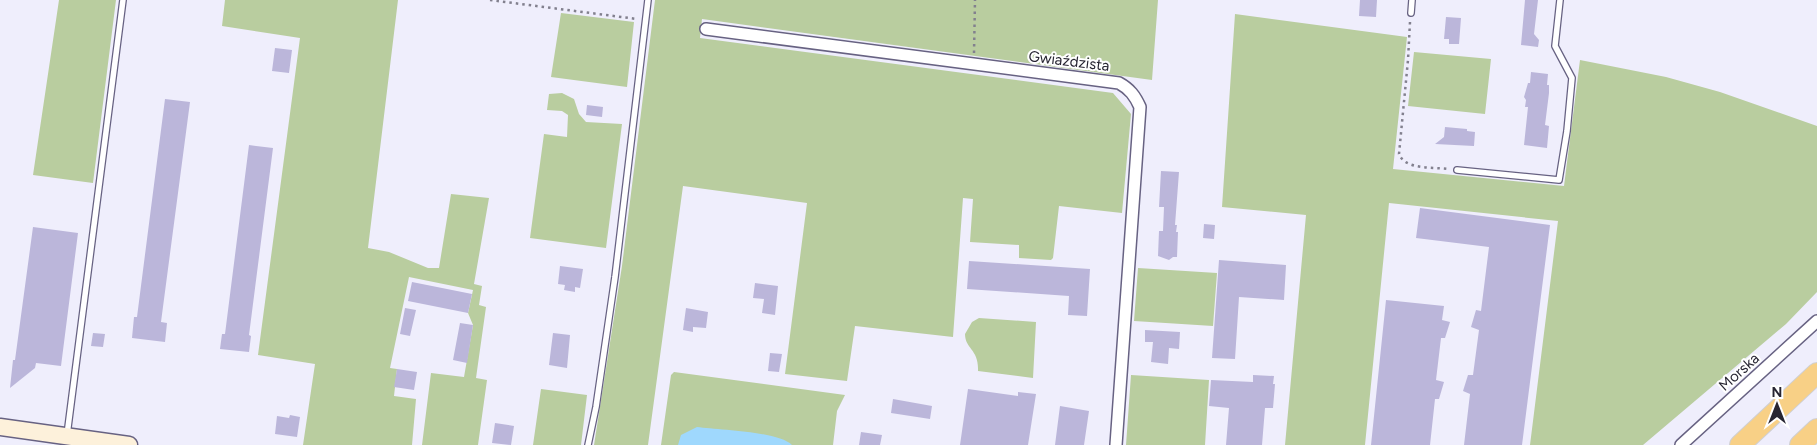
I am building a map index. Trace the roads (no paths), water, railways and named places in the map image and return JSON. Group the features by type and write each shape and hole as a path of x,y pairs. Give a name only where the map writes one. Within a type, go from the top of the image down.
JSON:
{"highway":[{"path":"1740,445 1817,373"},
{"path":"1800,445 1817,429"}],"street":[{"name":"Gwiaździsta","path":"706,29 1119,83 1127,88 1135,97 1140,107 1116,445"},
{"name":"Morska","path":"1681,445 1817,321"},
{"path":"0,428 129,445"}],"lane":[{"path":"66,437 123,0"},
{"path":"588,445 596,407 615,277 648,0"},
{"path":"1411,13 1412,0"},
{"path":"1457,170 1560,180 1572,78 1555,46 1560,0"}],"water":[{"path":"697,427 761,434 785,440 792,445 678,445 681,435"}]}
